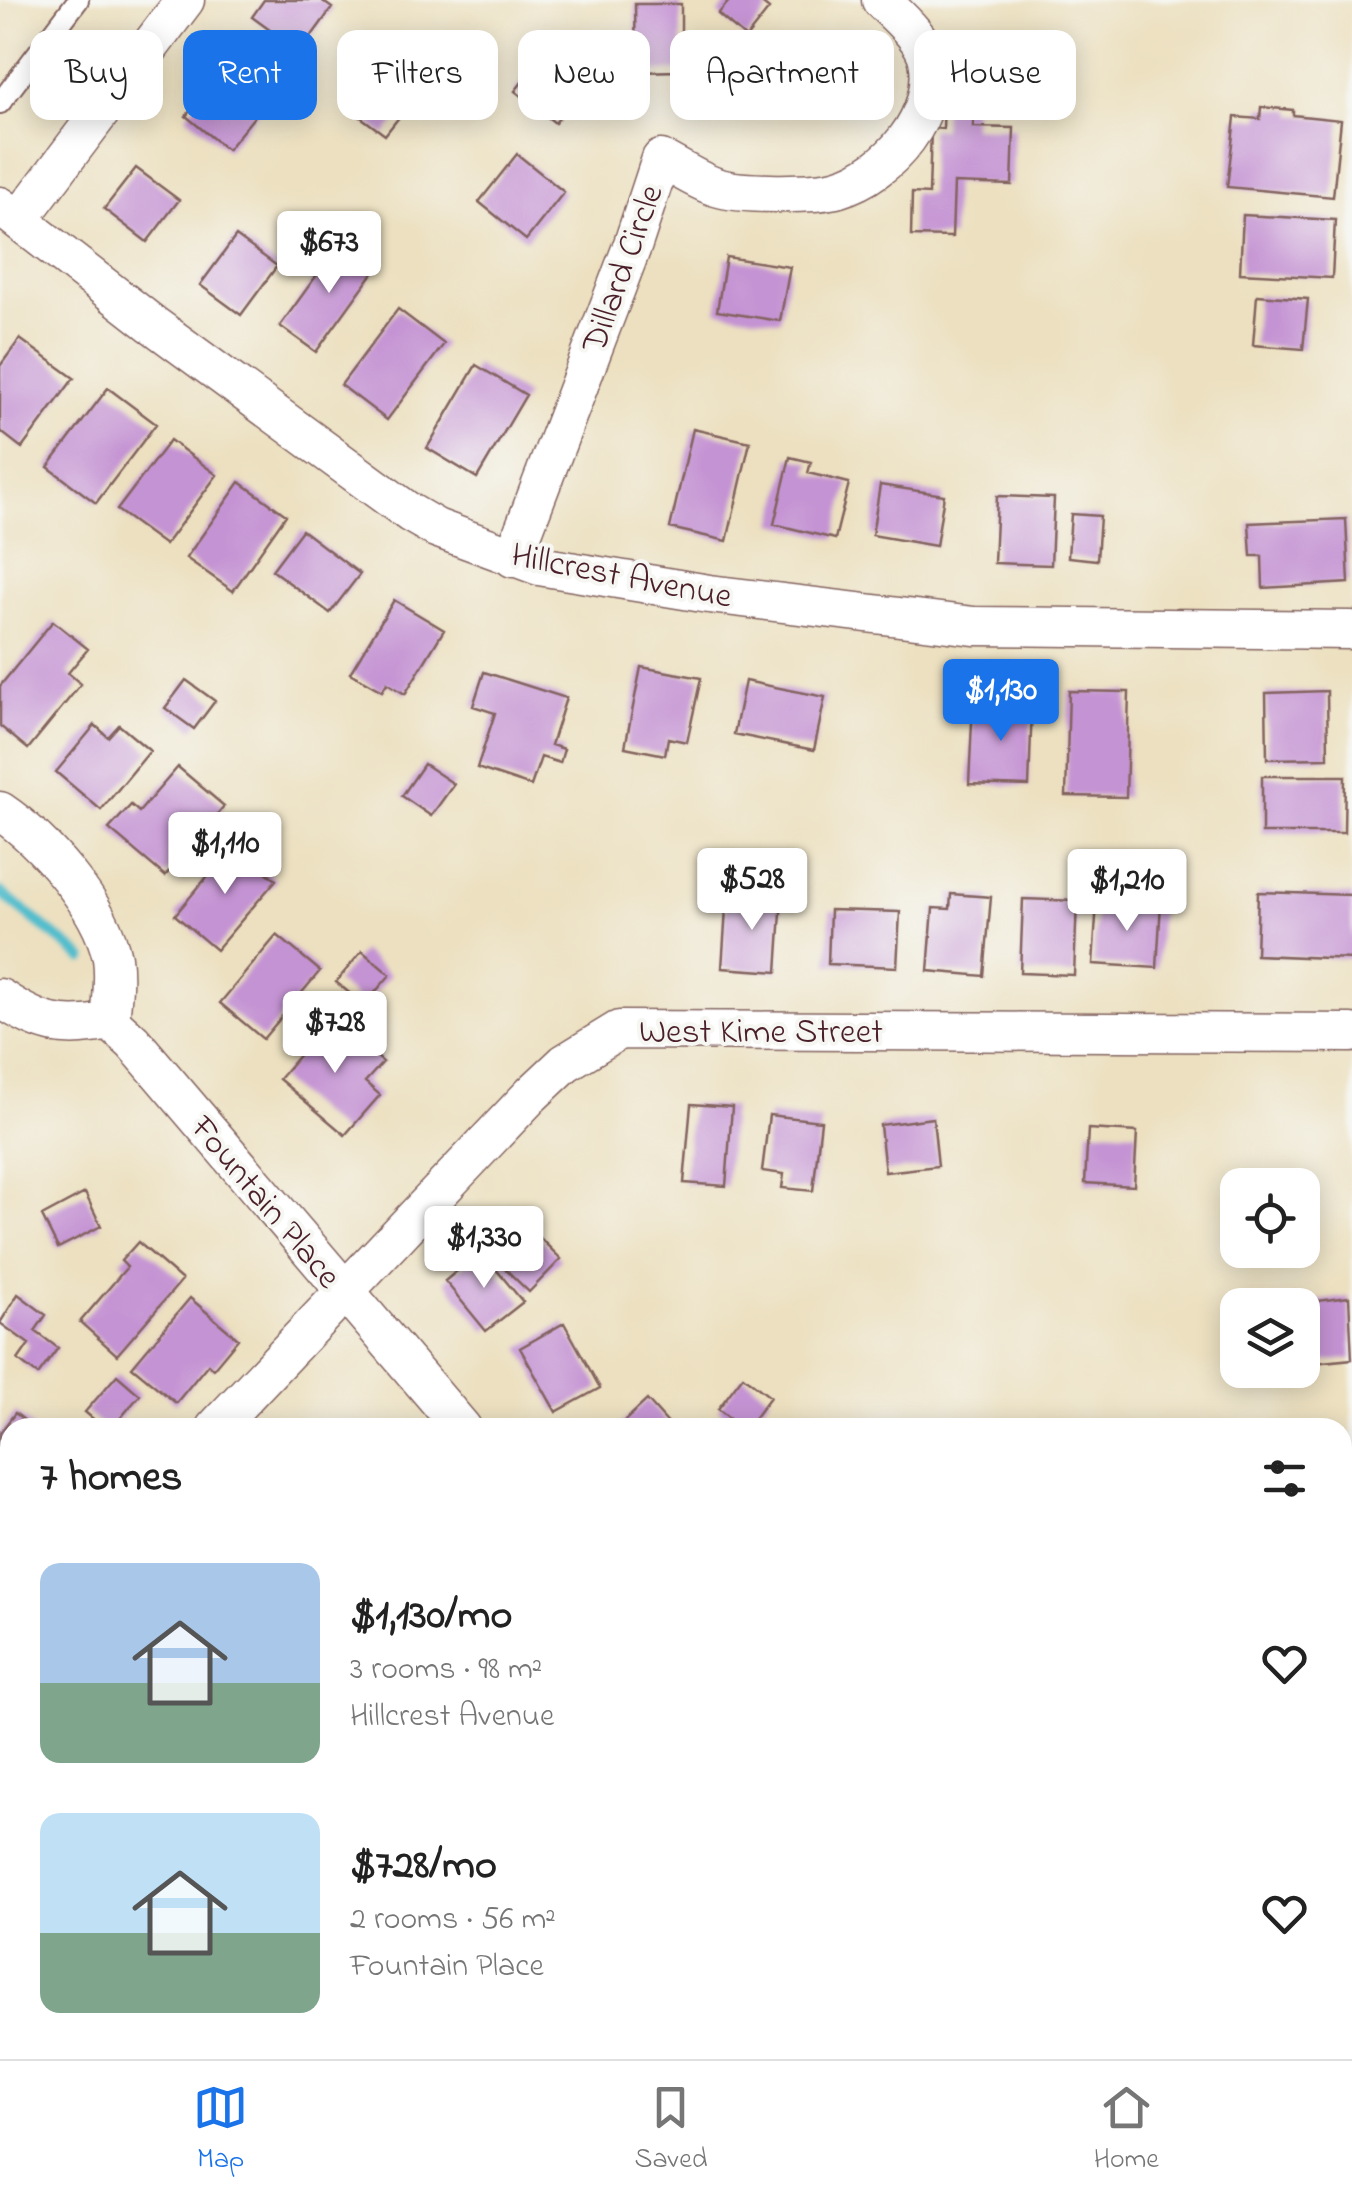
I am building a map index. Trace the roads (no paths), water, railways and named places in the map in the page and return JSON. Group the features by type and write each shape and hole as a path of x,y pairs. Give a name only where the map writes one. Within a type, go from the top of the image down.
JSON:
{"street":[{"path":"10,213 185,0"},
{"name":"Dillard Circle","path":"513,558 633,244 661,159 717,188 765,193 838,188 884,164 905,141 930,95 928,56 881,0"},
{"name":"Hillcrest Avenue","path":"10,213 152,324 410,512 436,528 513,558 539,566 709,594 974,626 1352,630"},
{"path":"0,810 18,822 76,887 101,928 112,958 110,1021 79,1027 56,1026 0,998"},
{"name":"Fountain Place","path":"110,1021 133,1042 453,1418"},
{"name":"West Kime Street","path":"224,1418 564,1064 619,1030 1352,1033"}],"lane":[{"path":"0,103 78,0"},
{"path":"1352,1747 1352,1763"}],"waterway":[{"path":"0,892 83,958"}]}
